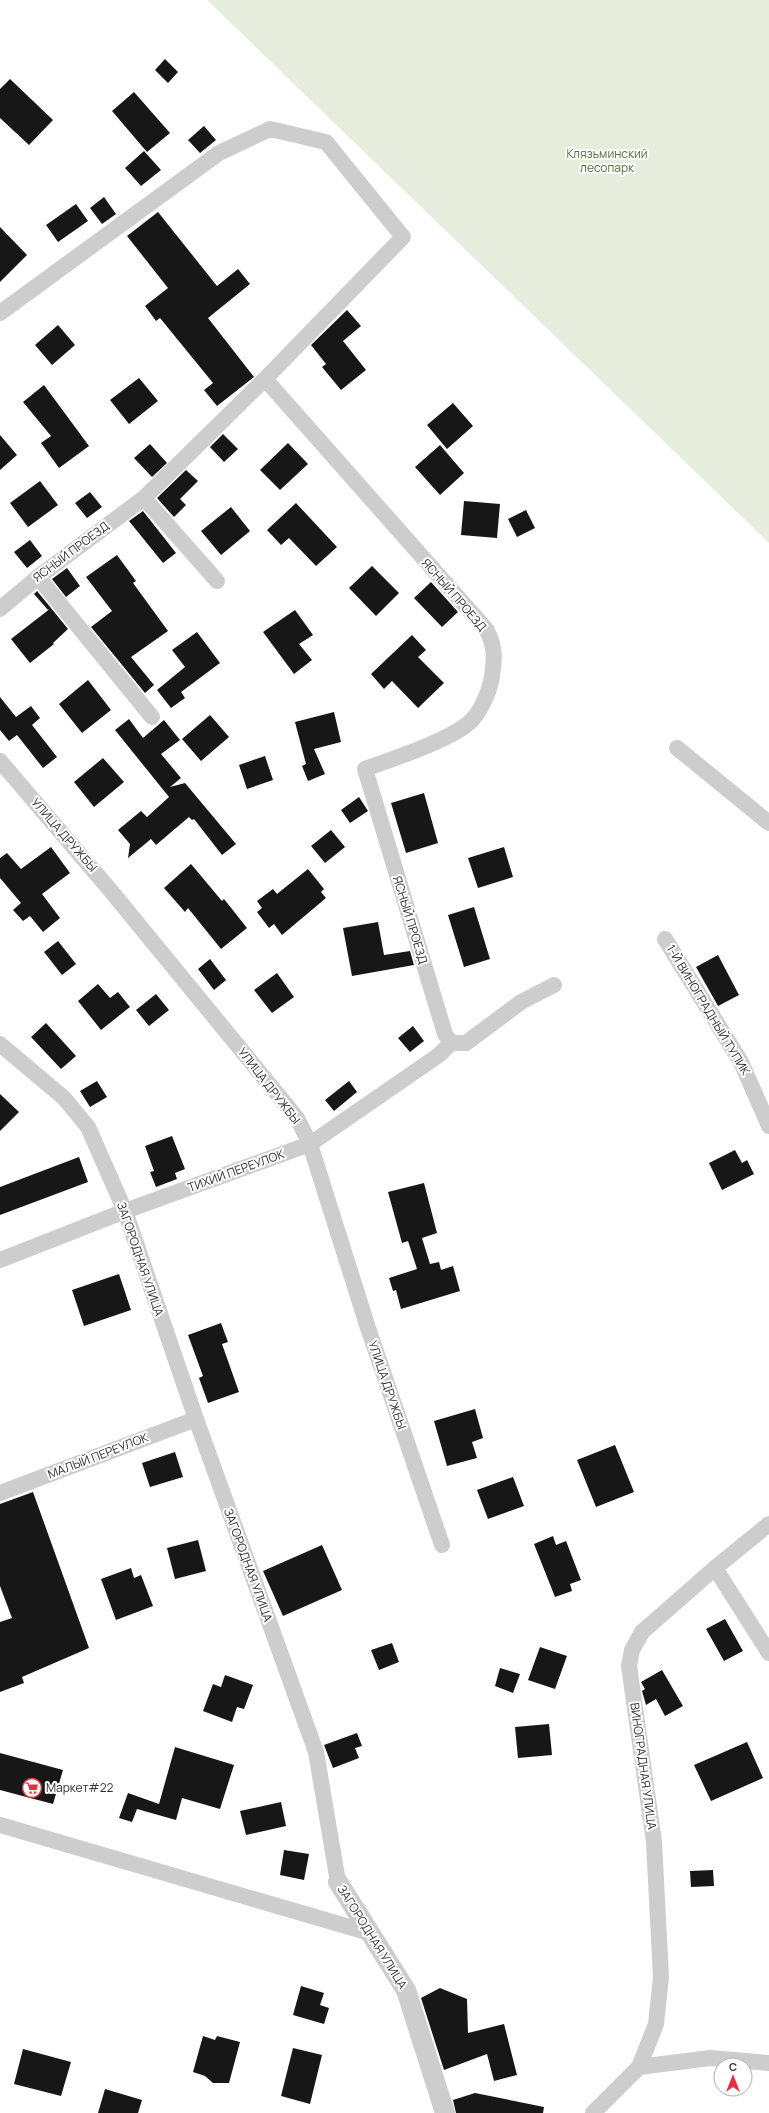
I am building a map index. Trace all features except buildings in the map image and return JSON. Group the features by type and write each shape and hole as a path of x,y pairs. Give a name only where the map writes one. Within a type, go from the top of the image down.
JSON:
{"street":[{"path":"0,313 219,153 270,129 326,142 403,237 265,380"},
{"name":"ЯСНЫЙ ПРОЕЗД","path":"0,609 38,577 144,498 265,380 480,623 492,641 495,654 492,680 479,711 471,721 458,730 426,746 365,769 444,1034 451,1043"},
{"path":"144,498 216,581"},
{"path":"38,577 152,717"},
{"path":"677,748 769,823"},
{"name":"УЛИЦА ДРУЖБЫ","path":"0,761 111,891 292,1112 310,1144 368,1328 442,1546"},
{"name":"1-Й ВИНОГРАДНЫЙ ТУПИК","path":"665,939 741,1062 769,1126"},
{"path":"451,1043 466,1043 521,1002 554,985"},
{"name":"ТИХИЙ ПЕРЕУЛОК","path":"0,1260 125,1211 310,1144 439,1055 451,1043"},
{"name":"ЗАГОРОДНАЯ УЛИЦА","path":"0,1044 64,1098 88,1127 125,1211 196,1418 316,1752 338,1882 406,1990 445,2113"},
{"name":"МАЛЫЙ ПЕРЕУЛОК","path":"0,1493 196,1418"},
{"name":"ВИНОГРАДНАЯ УЛИЦА","path":"640,2067 656,2024 661,1977 654,1842 629,1666 632,1650 642,1632 715,1568 769,1524"},
{"path":"715,1568 769,1653"},
{"path":"0,1825 370,1933"},
{"path":"593,2113 640,2067 710,2058 769,2063"}],"green space":[{"name":"Клязьминский лесопарк","path":"207,0 769,0 769,543"}],"place":[{"name":"Маркет#22","path":"32,1788"}]}
